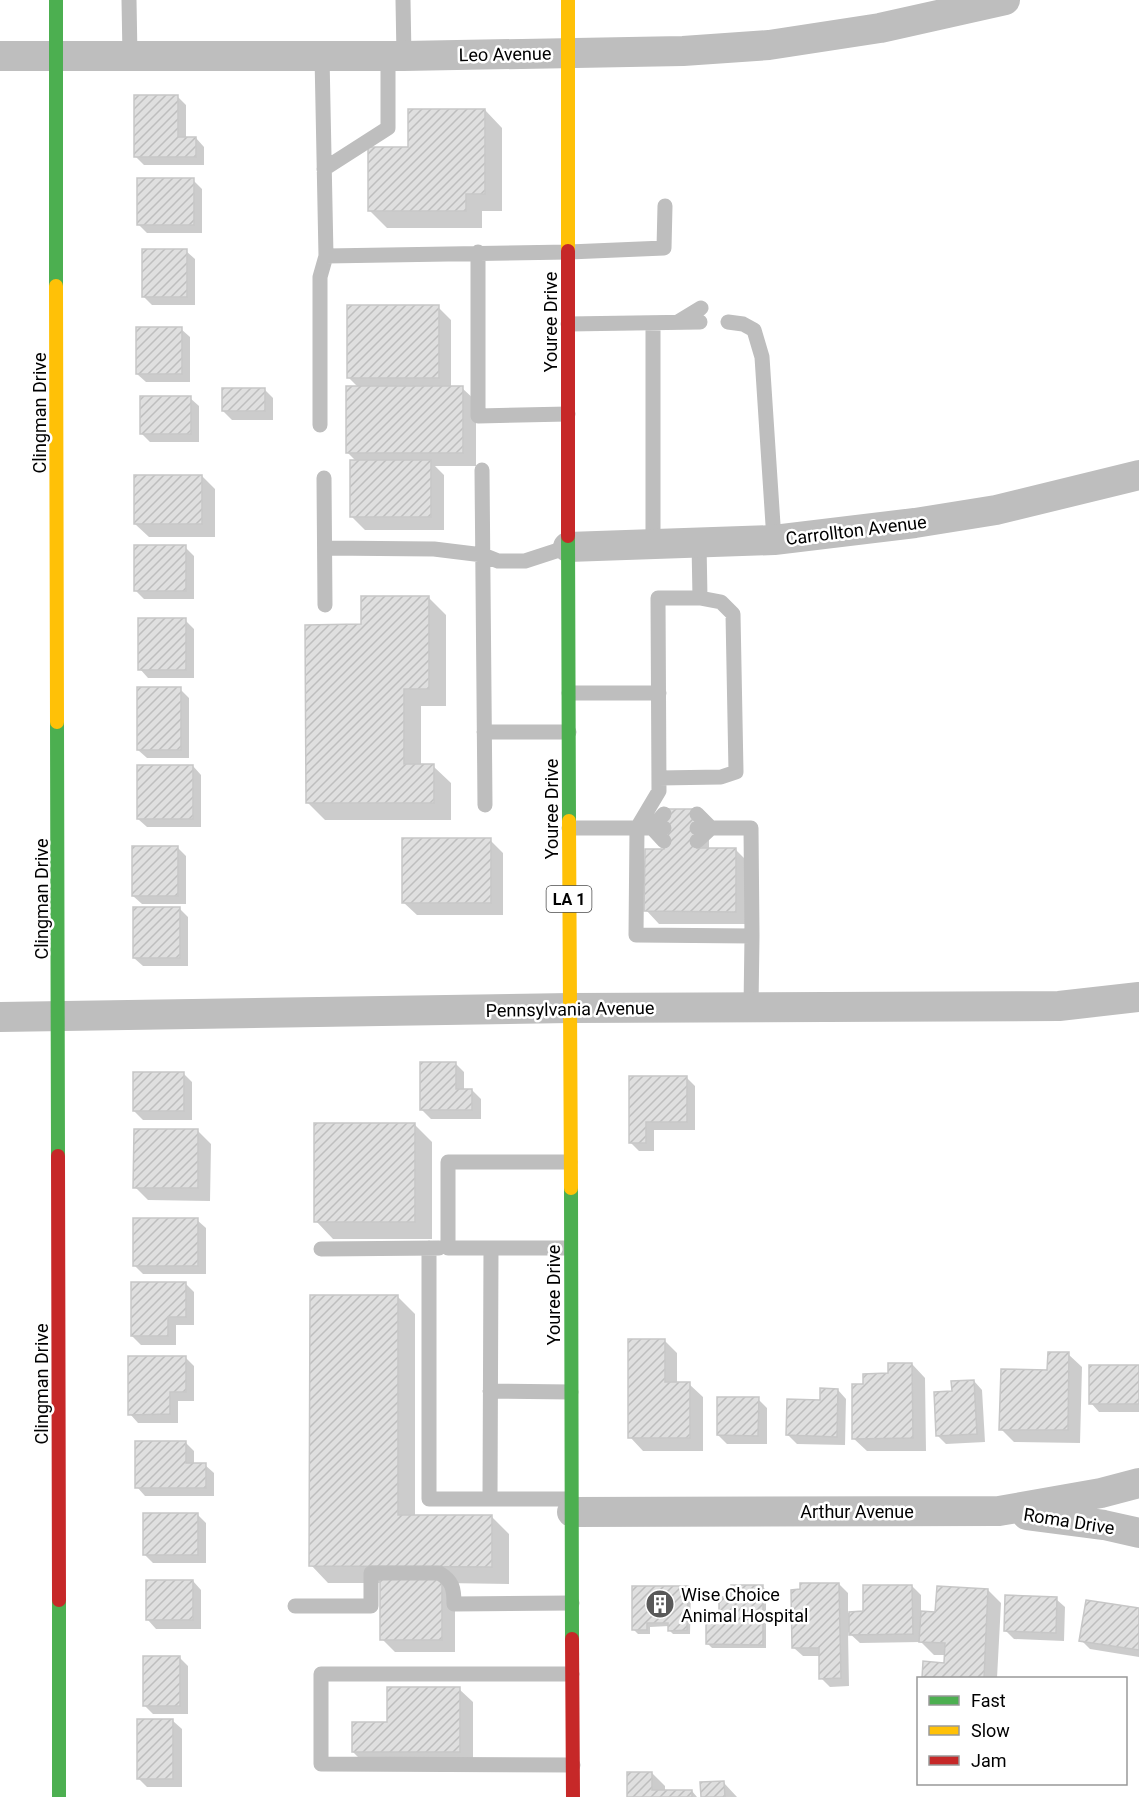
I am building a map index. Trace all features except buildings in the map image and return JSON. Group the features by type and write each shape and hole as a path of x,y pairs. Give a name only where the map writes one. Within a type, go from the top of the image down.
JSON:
{"main road":[{"name":"Clingman Drive","path":"56,0 59,1797"},
{"name":"Youree Drive","path":"568,0 568,732 573,1797"}],"street":[{"name":"Leo Avenue","path":"0,56 396,56 683,51 769,45 880,28 1005,0"},
{"name":"Carrollton Avenue","path":"568,547 774,540 915,523 996,510 1139,475"},
{"name":"Pennsylvania Avenue","path":"0,1017 570,1008 1059,1006 1139,997"},
{"name":"Arthur Avenue","path":"571,1505 999,1511 1101,1493 1139,1483"},
{"name":"Roma Drive","path":"999,1511 1139,1533"}],"lane":[{"path":"129,0 130,56"},
{"path":"324,169 388,128 402,0"},
{"path":"320,425 320,277 326,256 322,56"},
{"path":"326,256 664,248 665,206"},
{"path":"478,252 478,416 568,414"},
{"path":"568,324 676,323 701,315"},
{"path":"727,315 754,330 762,357 774,540"},
{"path":"653,323 653,544"},
{"path":"482,470 484,805"},
{"path":"324,478 325,605"},
{"path":"699,543 700,598"},
{"path":"325,548 434,549 483,555 498,561 525,561 568,547"},
{"path":"658,777 721,777 736,772 733,614 720,602 700,598 658,598 658,777 659,790 656,828 636,935 752,936"},
{"path":"568,693 658,693"},
{"path":"484,732 568,732"},
{"path":"569,828 656,828"},
{"path":"700,828 751,828 751,1007"},
{"path":"448,1248 448,1162 570,1162"},
{"path":"321,1248 570,1248"},
{"path":"429,1248 429,1499 489,1499 571,1505"},
{"path":"489,1499 491,1248"},
{"path":"490,1392 571,1392"},
{"path":"295,1606 371,1606 371,1573 439,1573 448,1578 454,1588 454,1604 572,1604"},
{"path":"572,1674 321,1674 321,1764 573,1765"}],"traffic: fast":[{"path":"56,0 56,286"},
{"path":"568,536 569,821"},
{"path":"57,722 58,1156"},
{"path":"571,1188 572,1639"},
{"path":"59,1600 59,1797"}],"traffic: slow":[{"path":"568,0 568,251"},
{"path":"56,286 57,722"},
{"path":"569,821 571,1188"}],"traffic: jam":[{"path":"568,251 568,536"},
{"path":"58,1156 59,1600"},
{"path":"572,1639 573,1797"}],"place":[{"name":"Wise Choice Animal Hospital","path":"660,1604"}]}
